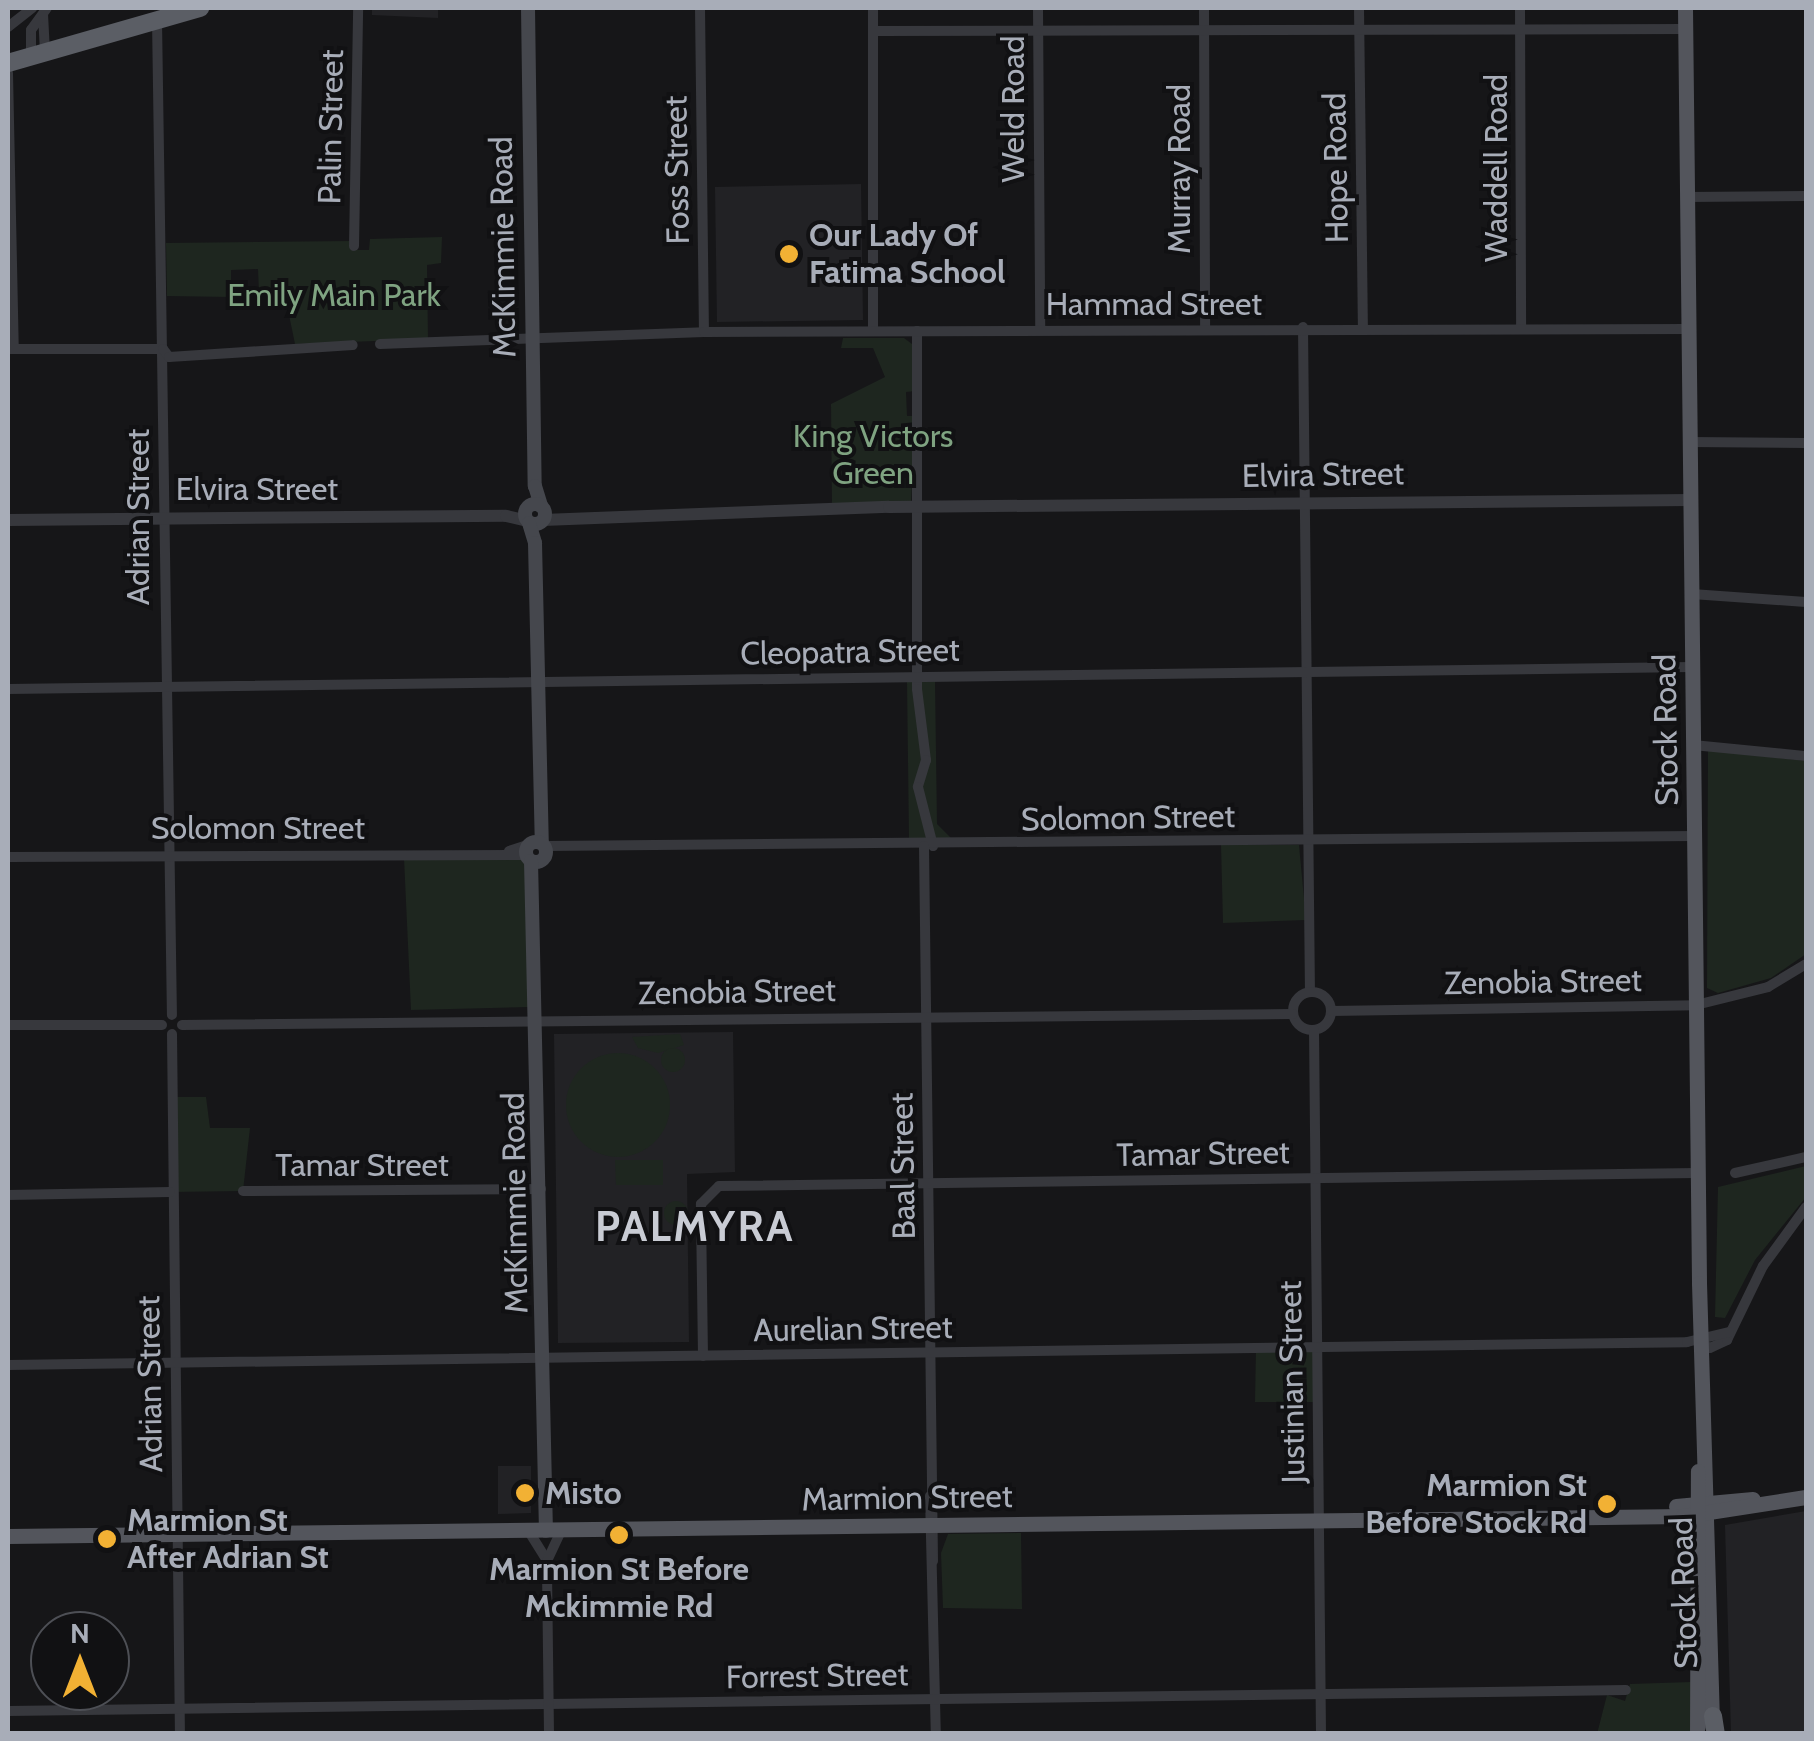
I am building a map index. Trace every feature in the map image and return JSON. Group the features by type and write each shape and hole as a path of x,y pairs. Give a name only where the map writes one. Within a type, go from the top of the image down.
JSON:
{"highway":[{"path":"8,62 200,8"}],"main road":[{"name":"McKimmie Road","path":"528,8 536,854 544,1358 551,1528"},
{"name":"Stock Road","path":"1685,8 1700,1342 1703,1509 1714,1728"},
{"name":"Marmion Street","path":"1703,1509 1806,1488"},
{"name":"Marmion Street","path":"8,1536 1703,1509 1806,1497"},
{"name":"Stock Road","path":"1697,1734 1703,1509"},
{"name":"Marmion Street","path":"8,1528 551,1528"}],"street":[{"path":"8,26 32,8"},
{"name":"Palin Street","path":"354,246 358,8"},
{"name":"Foss Street","path":"700,8 704,332"},
{"path":"873,8 873,331"},
{"name":"Weld Road","path":"1038,8 1040,330"},
{"name":"Murray Road","path":"1204,8 1206,330"},
{"name":"Hope Road","path":"1359,8 1364,328"},
{"name":"Waddell Road","path":"1520,8 1522,328"},
{"path":"38,54 45,10"},
{"name":"Adrian Street","path":"157,20 163,350 163,687 172,1015"},
{"path":"874,31 1686,28"},
{"path":"8,74 11,349 163,350 169,356 353,345"},
{"path":"1687,197 1806,196"},
{"path":"1304,328 1304,670 1310,992"},
{"name":"Hammad Street","path":"380,344 531,335 704,332 1688,330"},
{"name":"Baal Street","path":"917,331 917,676 926,760 918,792 928,846 926,1015 936,1734"},
{"path":"1690,446 1806,443"},
{"path":"1778,445 1806,450"},
{"name":"Elvira Street","path":"8,520 1691,500"},
{"path":"1692,594 1806,602"},
{"name":"Cleopatra Street","path":"8,689 1692,667"},
{"path":"1693,746 1806,756"},
{"name":"Solomon Street","path":"8,857 536,854 562,849 1694,836"},
{"name":"Zenobia Street","path":"1331,1010 1696,1005 1768,986 1806,964"},
{"path":"1310,992 1323,995 1331,1010 1326,1024 1314,1030 1293,1014 1295,1001 1310,992"},
{"name":"Zenobia Street","path":"182,1025 1293,1014"},
{"path":"8,1025 162,1026 172,1034 182,1025 172,1015 162,1026"},
{"name":"Justinian Street","path":"1314,1030 1314,1348 1321,1734"},
{"name":"Adrian Street","path":"172,1034 170,1192 180,1734"},
{"path":"1734,1173 1806,1157"},
{"name":"Tamar Street","path":"702,1356 701,1204 710,1190 1698,1173"},
{"name":"Tamar Street","path":"243,1191 542,1189"},
{"path":"8,1195 170,1192"},
{"name":"Aurelian Street","path":"8,1365 1700,1342 1729,1332 1763,1266 1806,1207"},
{"name":"McKimmie Road","path":"549,1734 547,1561 551,1528"},
{"path":"528,1530 547,1561"},
{"name":"Forrest Street","path":"8,1711 1626,1690"}],"shaded area":[{"path":"372,8 438,8 438,18 372,15"},
{"name":"Our Lady Of Fatima School","path":"861,184 863,320 717,322 715,187"},
{"path":"733,1032 735,1172 687,1174 689,1342 558,1343 554,1034"},
{"path":"498,1466 531,1466 531,1513 498,1514"},
{"path":"1806,1511 1806,1733 1731,1733 1725,1525"}],"green space":[{"name":"Emily Main Park","path":"442,237 441,263 427,265 428,339 295,344 287,305 276,304 275,293 259,293 258,269 231,270 231,297 167,296 166,243 351,241 351,250 369,250 370,239"},
{"name":"King Victors Green","path":"843,338 904,338 912,344 915,391 906,392 907,416 915,416 911,503 832,506 831,404 885,377 873,348 841,348"},
{"path":"935,681 937,824 952,839 909,839 907,682"},
{"path":"1708,750 1806,761 1806,954 1771,978 1718,993 1707,988"},
{"path":"1221,845 1299,845 1306,920 1223,923"},
{"path":"404,858 519,858 526,864 528,1007 411,1010"},
{"path":"680,1034 684,1045 658,1053 638,1048 632,1037"},
{"path":"673,1048 685,1060 673,1072 661,1060"},
{"path":"618,1053 638,1057 655,1068 666,1085 670,1105 666,1125 655,1142 638,1153 618,1157 598,1153 581,1142 570,1125 566,1105 570,1085 581,1068 598,1057"},
{"path":"170,1097 206,1097 210,1128 250,1128 243,1191 170,1192"},
{"path":"615,1160 663,1160 663,1185 616,1185"},
{"path":"1806,1166 1806,1197 1755,1260 1725,1318 1715,1317 1718,1187"},
{"path":"676,1201 685,1204 685,1222 676,1225 667,1222 664,1213 667,1204"},
{"path":"1314,1348 1317,1402 1255,1402 1256,1349"},
{"path":"1021,1533 1022,1609 943,1608 941,1553 948,1534"},
{"path":"1691,1682 1690,1733 1597,1734 1607,1695 1625,1701 1630,1684"}],"place":[{"name":"Our Lady Of Fatima School","path":"789,254"},
{"name":"Misto","path":"525,1493"},
{"name":"Marmion St Before Stock Rd","path":"1607,1504"},
{"name":"Marmion St Before Mckimmie Rd","path":"619,1535"},
{"name":"Marmion St After Adrian St","path":"107,1539"}],"district":[{"name":"PALMYRA","path":"695,1226"}]}
